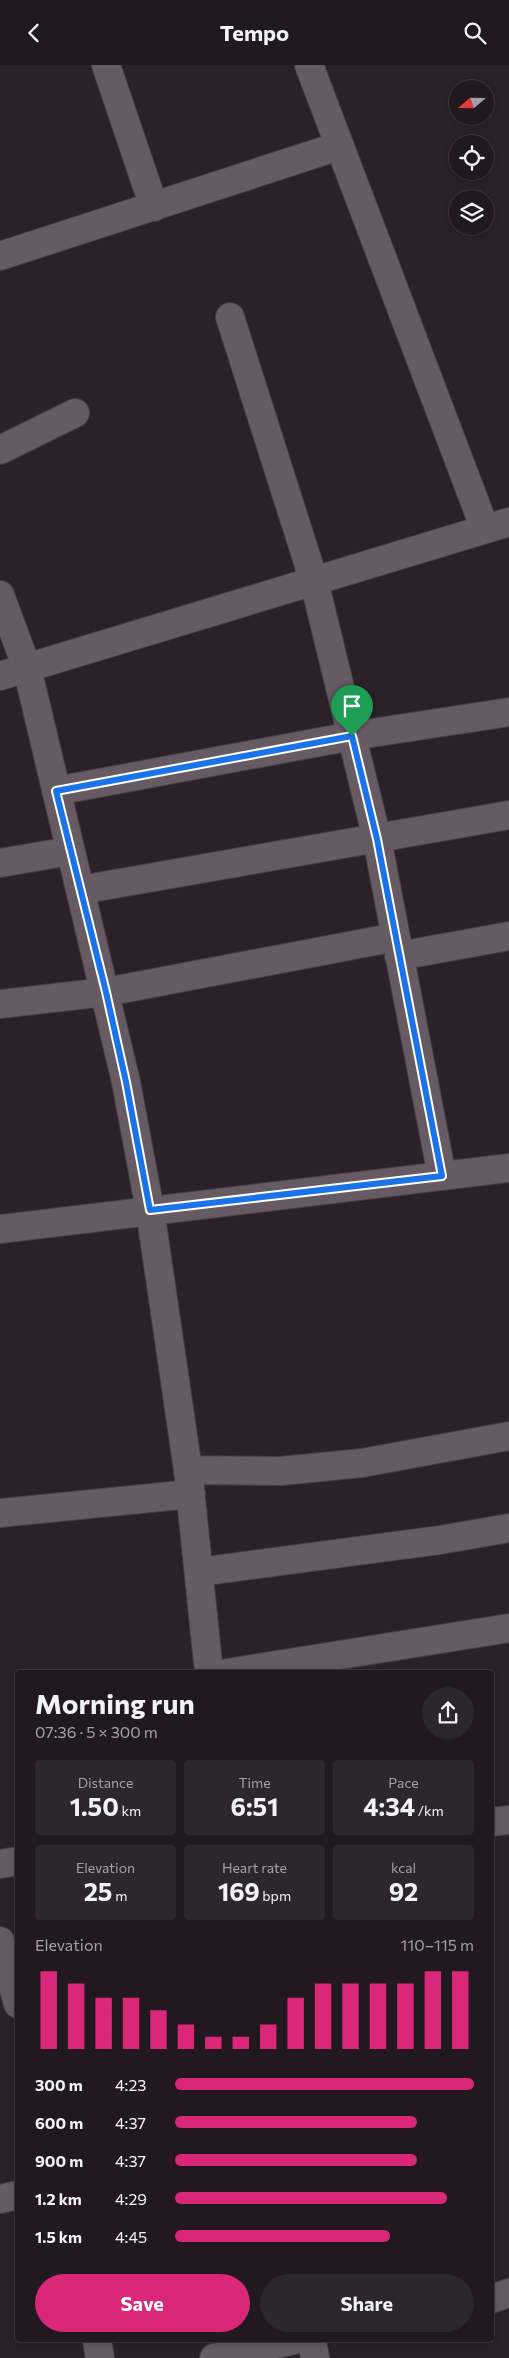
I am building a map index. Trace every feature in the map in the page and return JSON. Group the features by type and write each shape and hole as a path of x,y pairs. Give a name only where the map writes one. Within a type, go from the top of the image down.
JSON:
{"street":[{"path":"106,65 154,207"},
{"path":"0,677 497,526 339,146 308,65"},
{"path":"0,256 339,146"},
{"path":"230,317 314,581 377,839 442,1176"},
{"path":"0,450 75,413"},
{"path":"0,595 27,669 106,992 126,1082 150,1210 189,1482 209,1670"},
{"path":"56,791 352,736 509,712"},
{"path":"80,890 509,815"},
{"path":"0,863 70,851"},
{"path":"0,1005 106,992 397,947 509,936"},
{"path":"0,1229 509,1168"},
{"path":"0,1513 189,1482 353,1464 509,1436"},
{"path":"199,1573 440,1540 509,1528"},
{"path":"246,1670 509,1628"},
{"path":"494,1822 509,1820"},
{"path":"0,1864 15,1862"},
{"path":"0,1941 15,1994"},
{"path":"0,2199 15,2196"},
{"path":"494,2298 509,2293"},
{"path":"97,2342 100,2358"},
{"path":"214,2358 285,2342"},
{"path":"312,2342 315,2358"}],"route":[{"path":"352,736 377,839 442,1176 150,1210 126,1082 106,992 56,791 352,736"}]}
